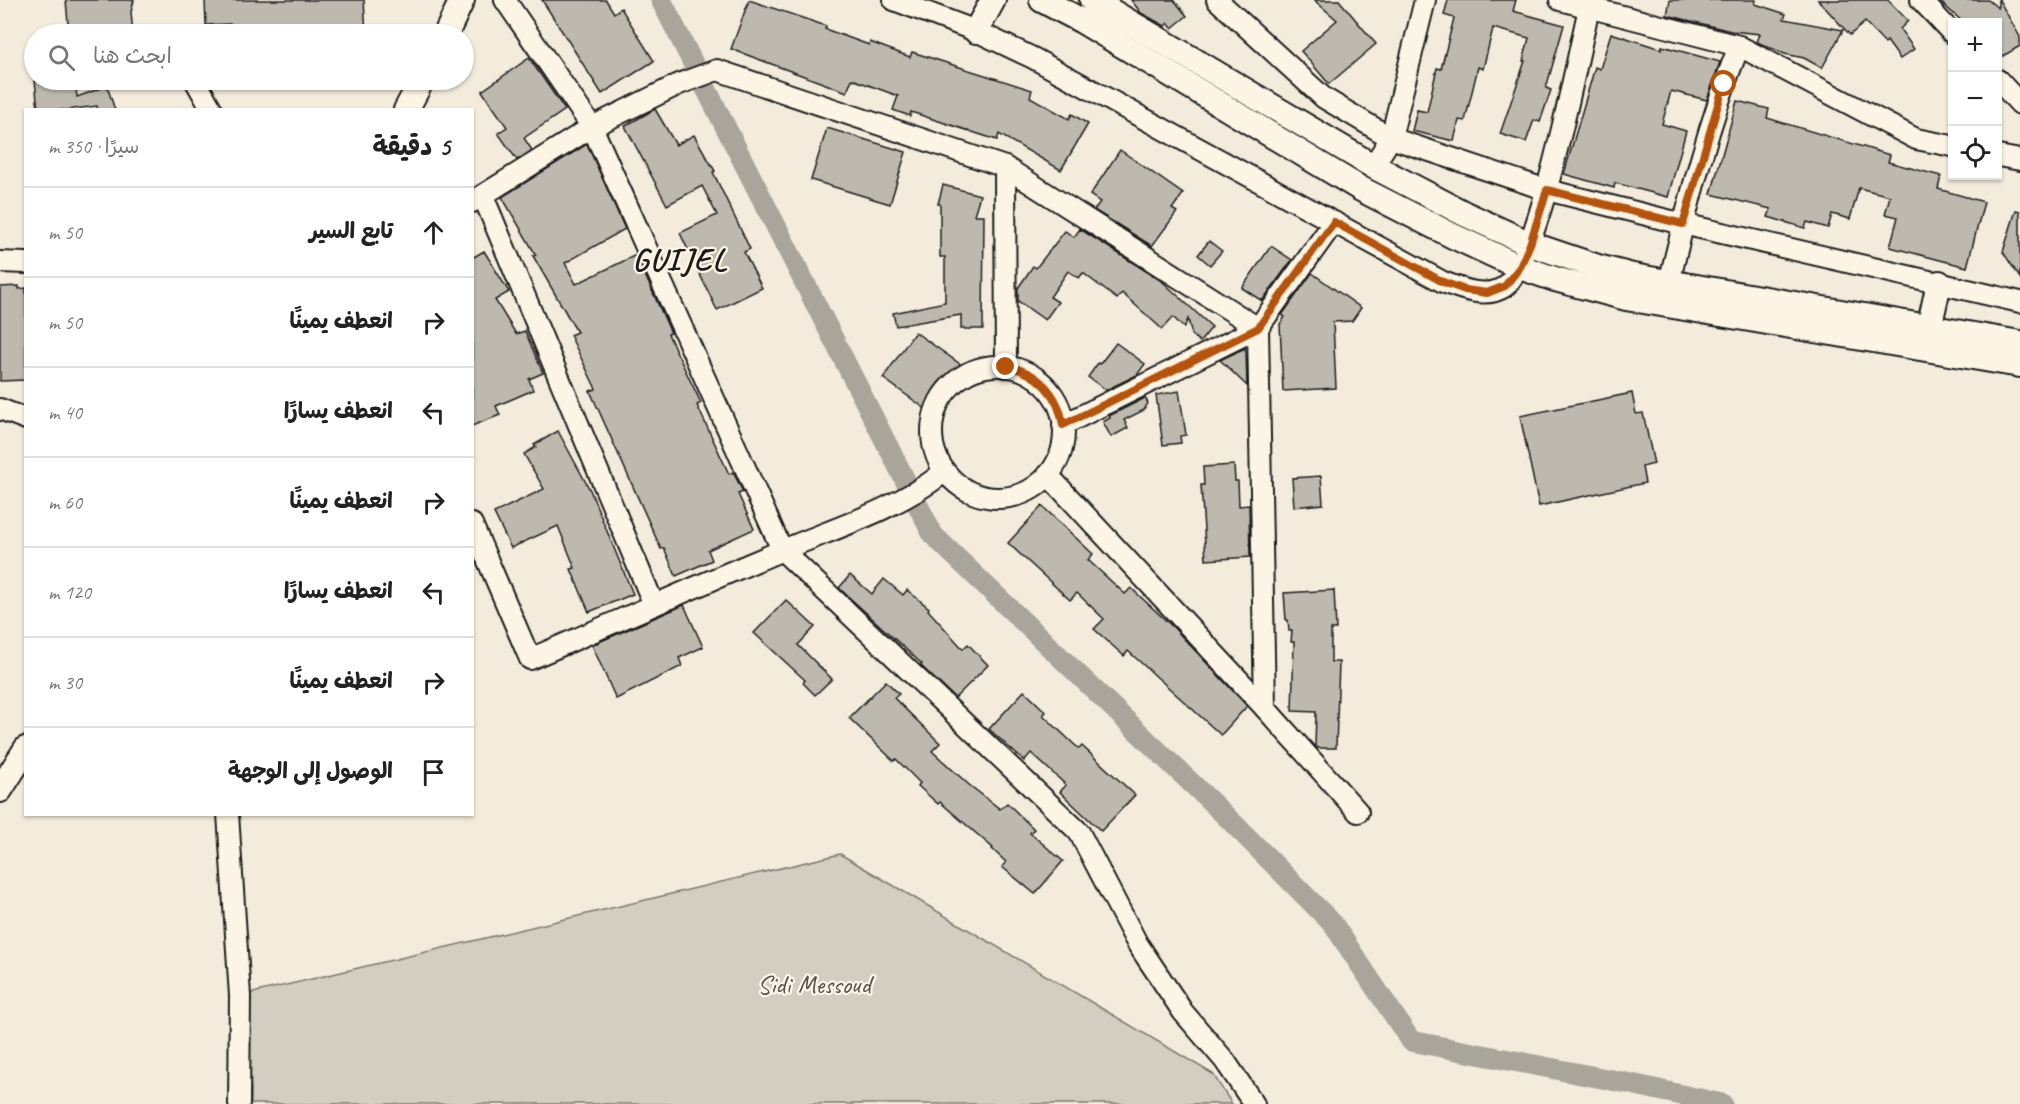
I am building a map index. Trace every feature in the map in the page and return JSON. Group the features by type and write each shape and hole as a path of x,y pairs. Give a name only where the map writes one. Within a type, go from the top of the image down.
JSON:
{"main road":[{"path":"451,24 462,0"},
{"path":"976,31 993,0"},
{"path":"1042,0 1082,21 1360,189 1520,267 1626,298 2020,365"},
{"path":"1092,0 1373,166 1463,213 1530,244 1598,267 1669,283 2020,343"},
{"path":"407,108 417,90"},
{"path":"1929,328 1939,283"},
{"path":"0,790 24,752"}],"street":[{"path":"505,0 592,127 782,550 1078,832 1137,943 1183,1012 1225,1061 1254,1104"},
{"path":"894,0 976,31 1033,58 1443,282 1465,290 1487,293 1499,290 1510,282 1520,267 1530,244 1547,190 1589,8"},
{"path":"1217,0 1323,98 1391,138 1547,190 2020,302"},
{"path":"1373,166 1391,138 1425,0"},
{"path":"1560,0 1739,46 1916,139 1948,145"},
{"path":"1921,0 1948,28"},
{"path":"1669,283 1683,224 1724,84 1739,46"},
{"path":"654,605 478,199 592,127 679,84 717,70 1005,167 1258,328"},
{"path":"2002,84 2020,104"},
{"path":"201,90 211,108"},
{"path":"2002,157 2020,160"},
{"path":"1005,167 1006,367"},
{"path":"1063,425 1258,328 1334,222"},
{"path":"0,262 24,263"},
{"path":"1258,328 1264,708"},
{"path":"994,366 1016,368 1036,378 1052,393 1062,413 1063,425 1064,435 1060,456 1048,476 1032,489 1012,497 991,498 970,493 943,473 932,444 932,422 940,401 953,383 972,371 994,366"},
{"path":"0,409 24,418"},
{"path":"474,529 530,659 782,550 885,509 922,489 943,473"},
{"path":"1048,476 1358,812"},
{"path":"228,816 240,996 239,1104"}],"green space":[{"name":"Sidi Messoud","path":"840,854 1213,1074 1232,1104 251,1104 240,996"}],"building":[{"path":"66,0 134,0 131,12 132,24 68,24"},
{"path":"205,0 364,0 365,24 206,24"},
{"path":"542,0 606,0 614,13 621,8 654,61 602,94"},
{"path":"749,0 826,26 825,29 869,45 870,42 910,57 912,52 1032,90 1030,97 1069,119 1072,114 1088,124 1061,170 999,134 997,140 911,112 910,116 893,110 898,96 852,79 847,92 731,49"},
{"path":"1131,0 1174,0 1187,16 1172,28 1168,23 1165,26 1141,13"},
{"path":"1314,0 1339,0 1376,44 1329,84 1301,51 1337,20"},
{"path":"1448,0 1516,0 1513,11 1564,25 1546,88 1551,90 1540,122 1534,120 1526,142 1500,134 1525,61 1523,61 1529,38 1493,28 1483,69 1478,67 1465,121 1459,120 1454,141 1412,131 1417,110 1427,112 1437,68 1441,69 1454,18 1444,15"},
{"path":"1670,0 1756,0 1755,4 1786,14 1784,19 1843,30 1822,68 1804,58 1785,54 1757,42 1760,34 1731,31 1667,15"},
{"path":"1818,0 1888,0 1908,21 1900,29 1914,49 1900,59 1887,41 1885,43 1865,22 1850,35"},
{"path":"1938,0 1988,0 1998,8 1999,0 2020,37 2020,46 2002,57 2002,18 1958,18"},
{"path":"1611,33 1661,49 1662,46 1720,62 1707,100 1671,91 1662,124 1686,131 1668,197 1615,183 1614,188 1564,174 1595,67 1600,69"},
{"path":"529,58 565,110 524,138 532,150 517,160 498,133 507,127 482,91"},
{"path":"36,90 76,90 77,97 96,90 108,90 114,108 98,108 97,106 38,108"},
{"path":"1737,101 1769,109 1767,118 1890,155 1888,162 1941,176 1938,189 1984,202 1967,267 1890,247 1898,217 1885,214 1890,196 1859,188 1850,219 1832,214 1828,228 1807,222 1805,228 1768,217 1771,209 1711,194"},
{"path":"655,109 676,145 694,135 715,171 713,172 750,249 744,252 762,288 717,310 680,233 717,215 702,186 667,205 625,126"},
{"path":"827,128 906,152 890,204 811,180"},
{"path":"587,144 625,229 565,263 576,284 636,255 671,333 668,334 701,403 697,405 729,474 733,472 743,492 738,494 754,529 708,550 712,560 676,576 664,548 661,549 590,391 596,389 570,335 577,332 502,197"},
{"path":"1120,150 1183,194 1172,209 1177,212 1152,246 1094,210 1100,202 1090,195"},
{"path":"943,185 980,195 974,215 984,215 983,329 961,329 961,315 896,326 893,313 945,302 945,257 940,257 940,204 938,204"},
{"path":"2016,210 2020,211 2020,278 2003,252"},
{"path":"1080,229 1163,282 1212,327 1200,342 1192,335 1188,319 1184,328 1173,317 1162,329 1122,293 1117,299 1083,273 1079,278 1068,271 1050,297 1058,302 1045,320 1018,301 1018,288 1033,266 1036,268 1065,231 1074,237"},
{"path":"1209,241 1222,251 1210,265 1198,255"},
{"path":"1271,246 1292,260 1262,301 1242,288"},
{"path":"484,251 509,292 495,300 516,334 525,331 543,373 529,379 533,390 496,406 500,415 474,425 474,257"},
{"path":"1312,273 1361,308 1352,321 1333,322 1336,388 1283,391 1280,324 1285,317 1282,315"},
{"path":"19,286 19,289 24,288 24,380 0,381 0,287"},
{"path":"915,332 960,364 927,410 883,378"},
{"path":"1116,343 1145,364 1137,375 1106,390 1088,377"},
{"path":"1245,348 1246,352 1247,386 1220,360"},
{"path":"1179,391 1186,435 1180,436 1181,443 1163,445 1156,395"},
{"path":"1632,393 1636,414 1643,413 1654,464 1642,467 1645,483 1539,506 1520,416"},
{"path":"1145,398 1148,403 1144,410 1124,420 1128,428 1111,437 1103,422 1110,418 1109,416"},
{"path":"558,431 590,490 633,594 589,612 571,569 575,568 558,526 511,548 494,513 544,489 524,454 536,447 534,445"},
{"path":"1234,465 1235,481 1238,481 1239,506 1249,505 1250,557 1206,560 1201,485 1204,485 1203,467"},
{"path":"1321,476 1323,504 1294,507 1292,478"},
{"path":"1042,506 1093,554 1088,560 1125,594 1131,588 1174,628 1247,706 1221,735 1128,651 1124,656 1094,629 1104,619 1077,593 1070,600 1008,543"},
{"path":"850,575 872,594 884,579 903,595 907,590 929,608 928,610 963,649 968,644 988,665 955,698 920,665 922,664 839,588"},
{"path":"1334,590 1336,629 1331,629 1331,662 1339,662 1336,748 1317,748 1315,746 1316,712 1292,711 1294,642 1291,642 1292,631 1289,631 1288,620 1286,620 1284,593"},
{"path":"786,600 815,627 798,645 832,679 815,695 803,683 805,680 754,633"},
{"path":"684,605 703,647 679,658 682,666 616,699 592,645"},
{"path":"886,681 899,694 894,698 940,743 932,751 1000,809 1007,803 1034,829 1030,833 1063,861 1035,894 1002,867 1006,862 993,848 918,786 920,783 896,759 894,761 849,718"},
{"path":"1024,691 1046,712 1043,715 1079,749 1082,746 1135,795 1101,831 1060,792 1066,785 1031,753 1024,761 989,729"}],"waterway":[{"path":"661,0 933,535 1234,824 1333,924 1411,1041 1722,1104"}],"district":[{"name":"GUIJEL","path":"680,259"}],"route":[{"path":"1006,367 1016,368 1036,378 1052,393 1062,413 1063,425 1258,328 1334,222 1443,282 1465,290 1487,293 1505,286 1520,267 1530,244 1547,190 1683,224 1724,84"}]}
